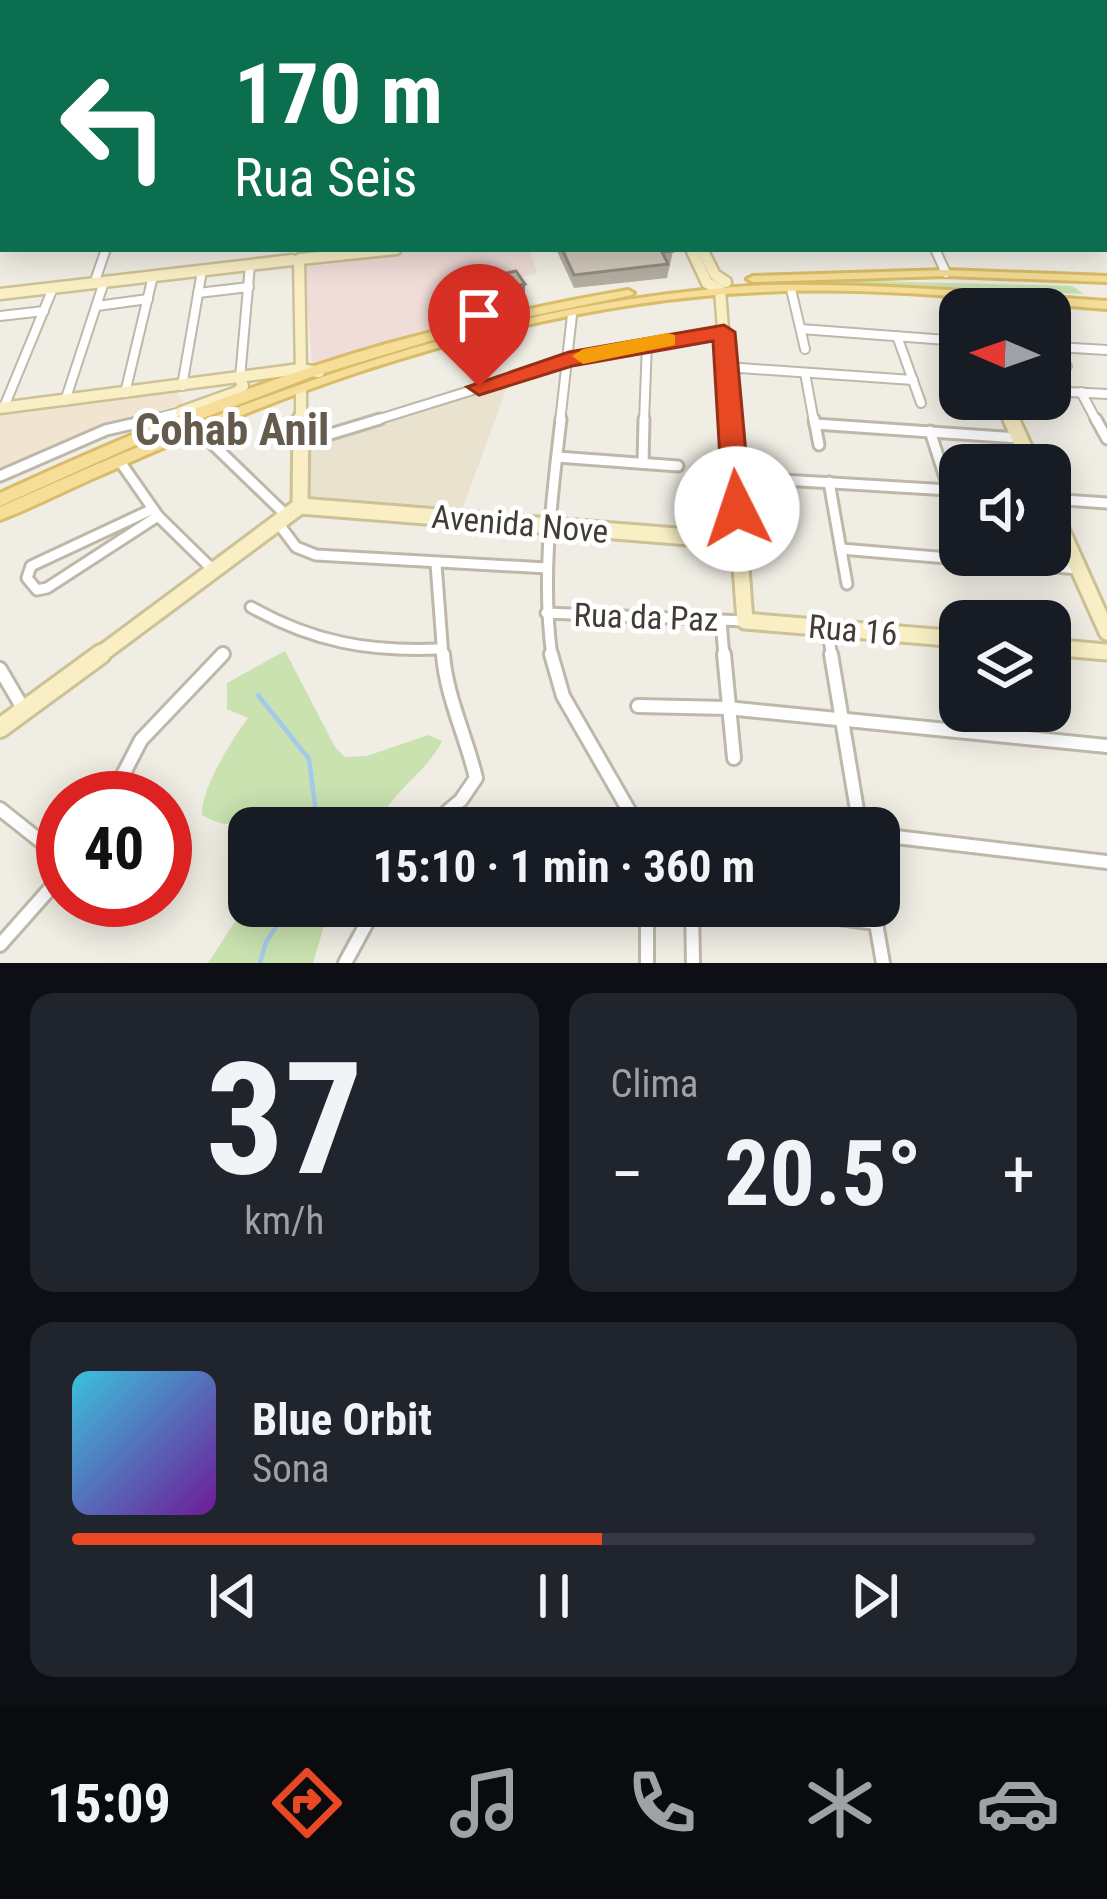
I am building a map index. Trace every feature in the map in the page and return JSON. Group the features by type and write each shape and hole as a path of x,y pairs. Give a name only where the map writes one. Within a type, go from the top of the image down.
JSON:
{"main road":[{"path":"0,500 187,420 319,372 469,326 584,301 718,285 946,273 1107,279"},
{"path":"946,273 1067,281 1087,295 1071,296"},
{"path":"791,283 939,300"},
{"path":"301,379 718,285"},
{"path":"1071,304 1107,304"},
{"path":"0,514 119,460 187,420"}],"street":[{"path":"64,401 97,306 105,252"},
{"path":"1,295 346,252"},
{"path":"693,252 718,285"},
{"path":"704,252 716,277 724,332 746,621"},
{"path":"936,252 946,273"},
{"path":"100,280 250,265 296,255"},
{"path":"296,255 301,443 288,515 296,547 316,555 462,567 547,568"},
{"path":"0,476 106,430 187,420 237,392 243,386 250,265"},
{"path":"182,386 202,271"},
{"path":"125,393 153,276"},
{"path":"1,295 76,283"},
{"path":"791,283 805,349"},
{"path":"198,293 249,287"},
{"path":"1,409 53,288"},
{"path":"97,306 148,299"},
{"path":"0,316 44,311"},
{"path":"572,315 549,526 547,613 553,666 563,696 627,807"},
{"path":"801,329 939,339"},
{"path":"301,443 569,359 724,332"},
{"path":"897,336 922,403"},
{"path":"643,464 647,343"},
{"path":"1071,345 1107,350"},
{"path":"726,368 913,380"},
{"path":"805,373 820,446"},
{"path":"1,409 240,378 301,379"},
{"path":"1071,392 1107,394"},
{"path":"1081,392 1107,439"},
{"path":"187,420 288,515"},
{"path":"1012,420 1023,444"},
{"path":"815,424 1020,438"},
{"path":"930,431 939,459"},
{"path":"557,458 678,466"},
{"path":"119,460 156,513 213,571"},
{"path":"735,477 939,489"},
{"path":"829,482 848,584"},
{"path":"1071,502 1107,503"},
{"path":"156,513 47,588 37,590 27,578 31,566 156,513"},
{"path":"0,728 288,515"},
{"name":"Avenida Nove","path":"288,515 549,526 740,541"},
{"path":"841,549 1078,569"},
{"path":"1071,552 1107,632"},
{"path":"436,564 445,683 463,724 476,778 448,807"},
{"path":"251,607 335,647 374,653 440,649"},
{"name":"Rua da Paz","path":"547,613 746,621"},
{"path":"721,620 734,758"},
{"name":"Rua 16","path":"746,621 939,637"},
{"path":"827,628 856,807"},
{"path":"1071,649 1107,652"},
{"path":"124,771 140,740 223,652"},
{"path":"0,669 24,710"},
{"path":"638,706 727,709 1107,746"},
{"path":"0,809 36,838"},
{"path":"900,837 1107,862"},
{"path":"0,945 36,904"},
{"path":"345,963 365,927"},
{"path":"646,963 647,927"},
{"path":"692,927 693,963"},
{"path":"877,927 883,963"}],"shaded area":[{"path":"392,252 530,252 537,273 482,287 496,312 312,363 304,262"},
{"path":"509,382 461,512 303,501 309,449"},
{"path":"176,391 183,404 106,426 0,470 0,413"}],"green space":[{"path":"830,280 1072,286 1084,294 1071,293 1071,288 832,284"},
{"path":"285,651 335,747 345,757 367,756 428,735 442,741 388,807 228,807 228,823 218,822 202,815 203,805 211,779 248,718 227,709 227,683"},
{"path":"231,927 324,927 313,963 208,963"}],"building":[{"path":"563,252 662,252 668,264 574,275"},
{"path":"516,271 525,284 494,291 486,278"}],"waterway":[{"path":"258,695 309,759 315,807"},
{"path":"260,963 276,927"}],"slow traffic":[{"path":"583,356 667,340"}],"district":[{"name":"Cohab Anil","path":"232,429"}],"route":[{"path":"479,387 569,359 724,332 737,509"}]}
